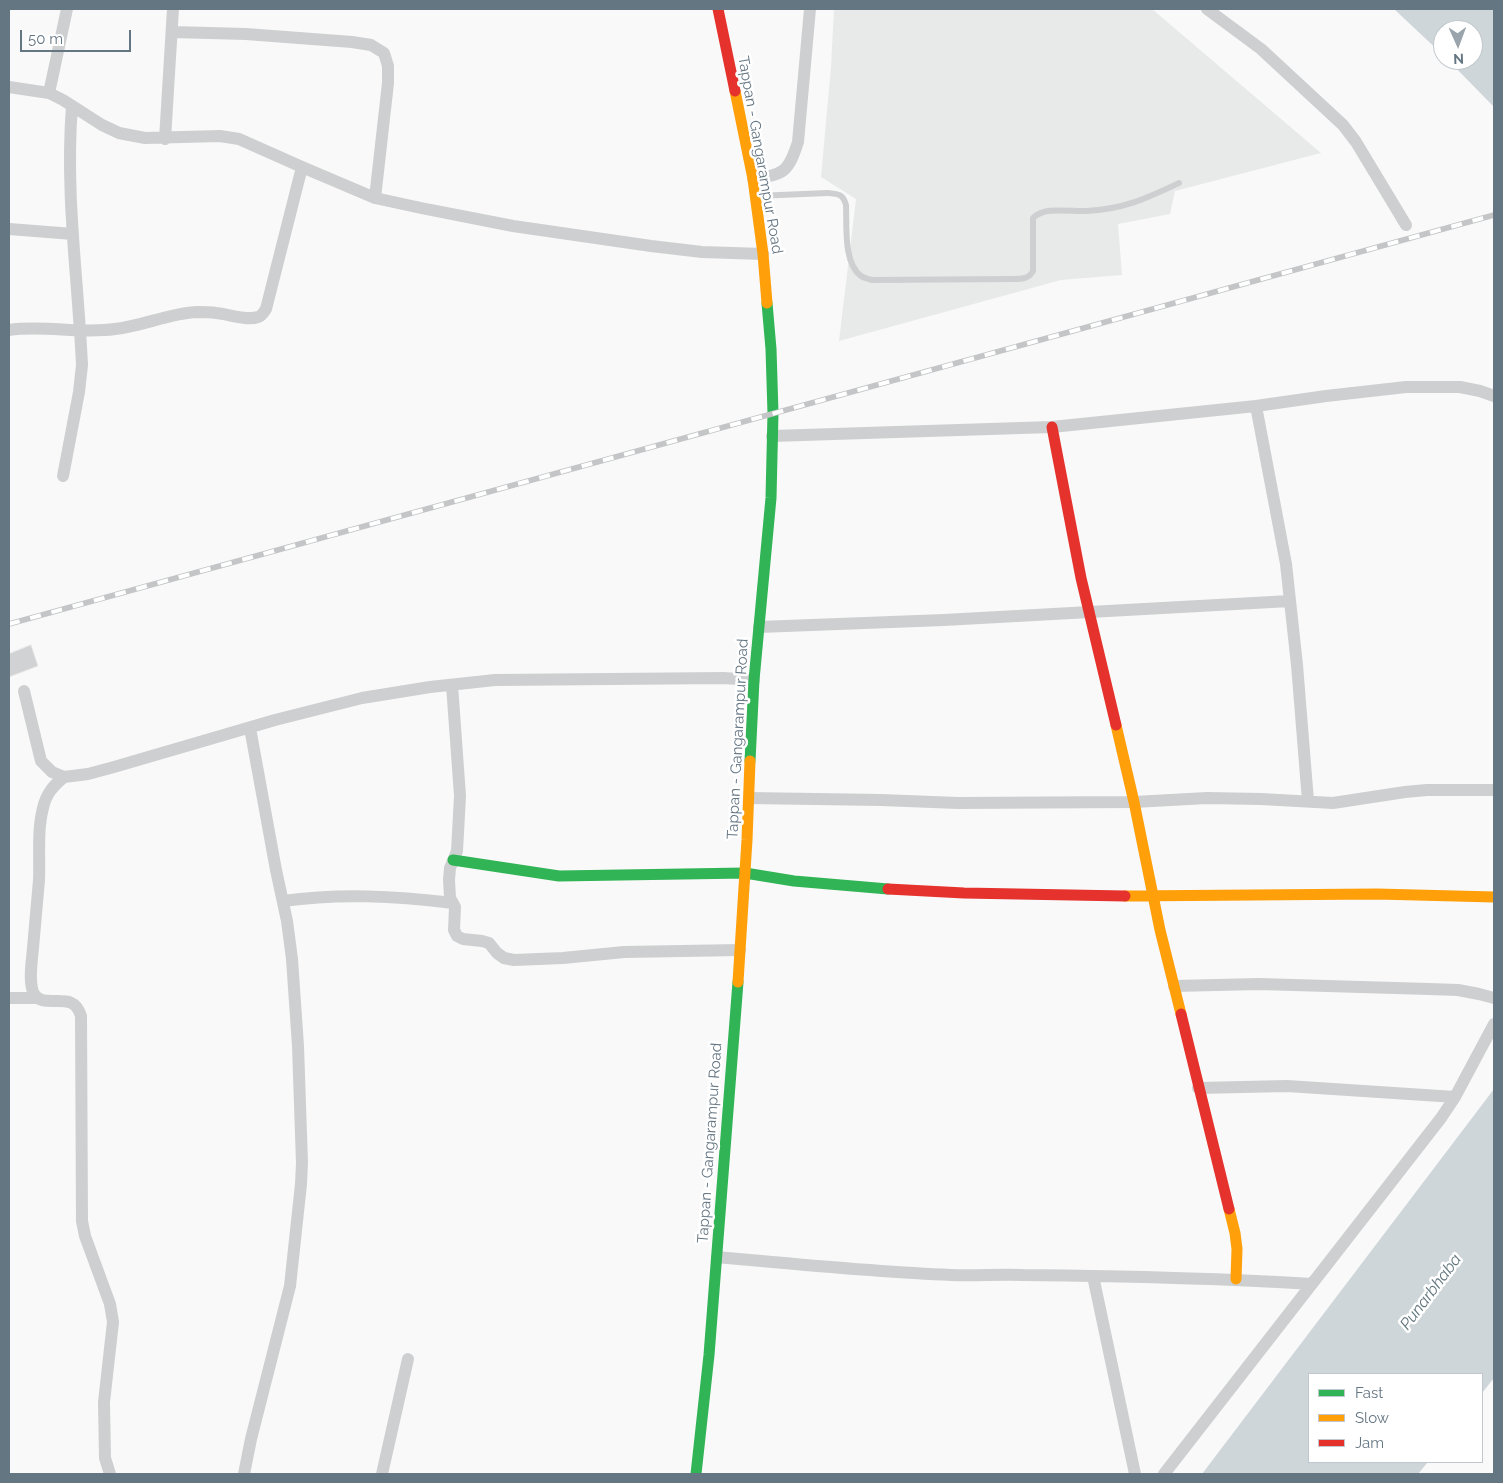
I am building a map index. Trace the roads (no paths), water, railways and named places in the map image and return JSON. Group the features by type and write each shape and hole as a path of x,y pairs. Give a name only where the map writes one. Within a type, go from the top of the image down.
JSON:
{"street":[{"path":"49,94 67,9"},
{"path":"164,138 173,9"},
{"name":"Tappan - Gangarampur Road","path":"696,1474 709,1355 740,950 754,680 771,498 773,413 771,349 763,254 753,180 718,9"},
{"path":"753,180 776,176 784,171 794,156 798,142 810,9"},
{"path":"1207,9 1261,49 1343,125 1356,142 1406,225"},
{"path":"172,32 246,34 352,42 371,45 384,53 388,66 388,83 375,198"},
{"path":"9,87 49,94 63,100 102,125 119,133 145,138 220,136 239,139 375,198 477,219 624,242 702,252 763,254"},
{"path":"63,476 79,392 82,364 70,177 72,106"},
{"path":"9,330 23,328 80,331 122,328 195,312 257,318 266,309 302,167"},
{"path":"9,229 73,234"},
{"path":"772,436 1052,427 1256,406 1406,387 1460,387 1494,396"},
{"path":"1256,406 1286,564 1297,665 1308,801"},
{"path":"1052,427 1073,542 1134,802 1153,896 1234,1233 1237,1249 1236,1279"},
{"path":"759,627 1290,601"},
{"path":"24,691 41,761 52,772 64,777 88,774 362,698 452,685 495,680 713,678 754,680"},
{"path":"452,685 460,796 457,851 450,868 449,880 450,898 455,908 454,930 457,936 463,939 489,942 497,953 504,958 529,959 624,952 740,950"},
{"path":"244,1474 251,1439 290,1286 302,1163 298,1046 292,959 283,901 250,728"},
{"path":"38,998 31,985 31,969 39,880 40,824 42,808 47,795 54,785 64,777"},
{"path":"749,798 958,803 1134,802 1207,798 1333,802 1362,799 1383,794 1427,790 1494,790"},
{"path":"453,860 560,876 745,873 794,881 964,893 1153,896 1377,894 1494,897"},
{"path":"283,901 340,896 415,899 453,903"},
{"path":"1174,986 1259,984 1458,990 1494,998"},
{"path":"9,998 38,998 75,1003 80,1009 82,1016 82,1221 85,1236 110,1304 113,1322 104,1402 105,1458 110,1474"},
{"path":"1164,1474 1441,1118 1455,1097 1494,1024"},
{"path":"1198,1088 1288,1086 1455,1097"},
{"path":"717,1257 869,1271 928,1274 1236,1279 1312,1284"},
{"path":"1093,1276 1135,1474"},
{"path":"382,1474 408,1359"}],"lane":[{"path":"755,196 840,194 846,204 849,260 853,268 861,276 872,280 1012,279 1031,276 1033,271 1033,218 1038,213 1120,207 1138,202 1179,183"}],"water":[{"path":"1394,9 1494,9 1494,107 1458,70 1483,70 1483,20 1433,20 1433,46"},
{"name":"Punarbhaba","path":"1494,1089 1494,1378 1483,1392 1483,1373 1308,1373 1308,1463 1427,1463 1418,1474 1202,1474"}],"railway":[{"path":"9,624 1494,215"}]}
